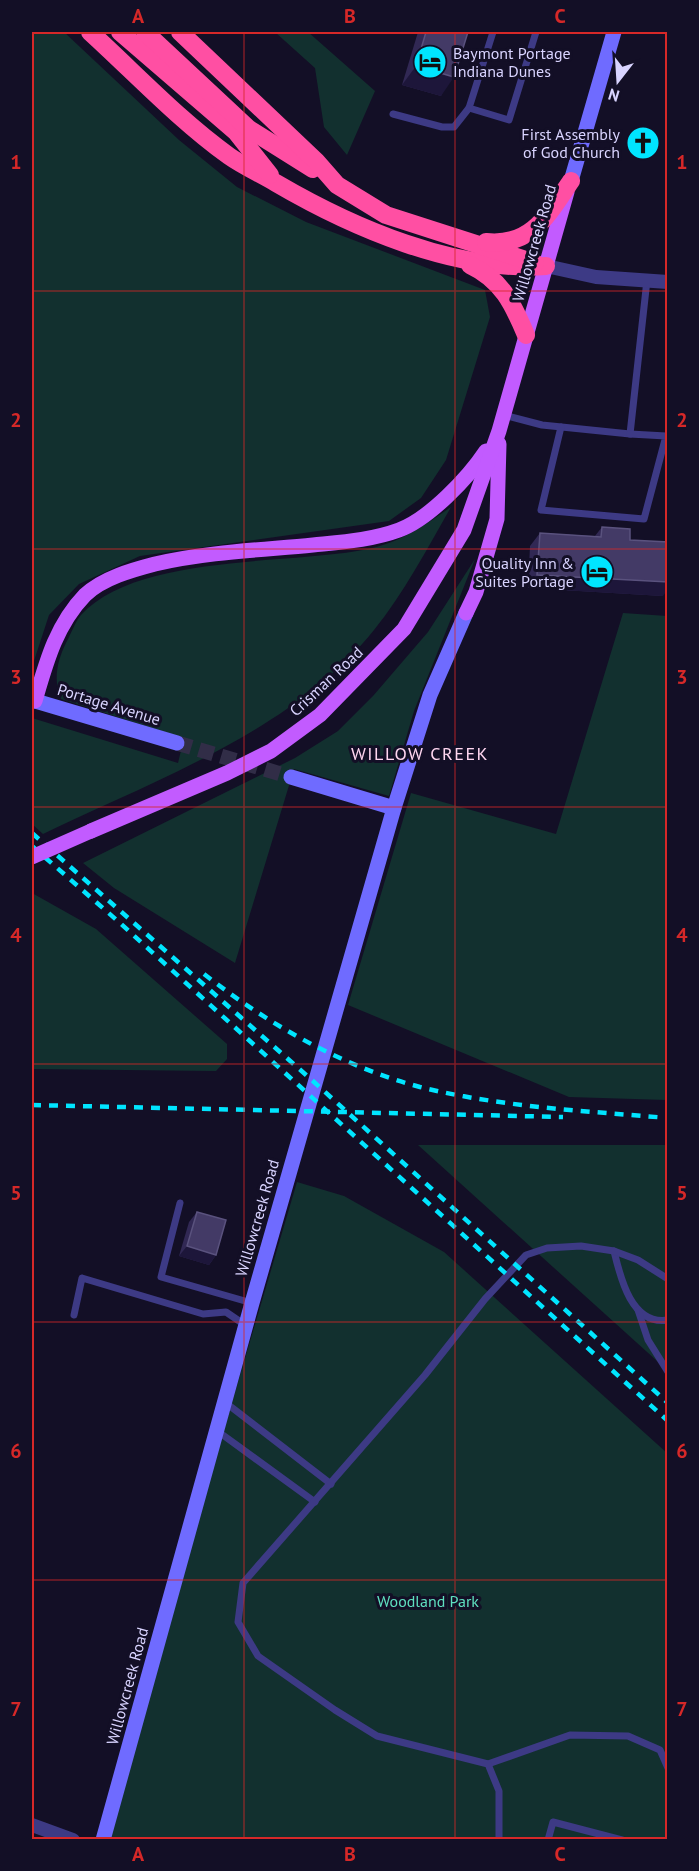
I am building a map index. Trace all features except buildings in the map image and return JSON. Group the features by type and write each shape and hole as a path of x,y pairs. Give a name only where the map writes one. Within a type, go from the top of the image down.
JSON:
{"highway":[{"path":"90,32 166,102 230,156 349,222 380,235 450,255 512,268 546,266"},
{"path":"120,32 236,132 277,184"},
{"path":"145,32 249,129 386,215 546,266"},
{"path":"180,32 316,161 337,185"},
{"path":"461,240 491,243 511,241 525,235 544,221 571,181"},
{"path":"450,255 485,272 502,287 513,304 526,335"}],"main road":[{"name":"Willowcreek Road","path":"499,431 571,181"},
{"path":"466,613 476,592 497,519 499,431"},
{"path":"33,701 48,655 64,620 86,593 125,572 181,558 359,540 400,530 434,507 476,466 499,431"},
{"name":"Crisman Road","path":"32,857 236,769 271,751 320,715 404,629 436,579 464,530 499,431"}],"street":[{"name":"Willowcreek Road","path":"571,181 614,32"},
{"path":"546,266 596,277 668,282"},
{"name":"Willowcreek Road","path":"103,1839 245,1325 394,808 430,695 466,613"},
{"name":"Portage Avenue","path":"33,701 177,743"},
{"path":"291,777 394,808"},
{"path":"32,1826 73,1839"}],"lane":[{"path":"393,114 442,127 454,127 469,108 493,32"},
{"path":"469,108 509,120 536,32"},
{"path":"630,434 647,280"},
{"path":"504,415 542,425 666,436 644,519 541,510 561,427"},
{"path":"180,1203 161,1277 252,1303"},
{"path":"668,1279 638,1260 614,1251 581,1246 547,1248 526,1255 485,1299 425,1375 243,1583 238,1622 258,1656 335,1710 377,1736 488,1764 570,1735 628,1736 660,1750 668,1767"},
{"path":"614,1251 624,1290 638,1308 653,1318 668,1320"},
{"path":"74,1316 82,1278 203,1314 226,1312 245,1325"},
{"path":"638,1308 648,1340 668,1372"},
{"path":"224,1402 331,1484"},
{"path":"216,1430 315,1502"},
{"path":"488,1764 498,1791 499,1839"},
{"path":"548,1839 553,1822 622,1839"}],"green space":[{"path":"32,32 64,32 179,140 237,187 306,222 485,290 490,317 446,460 421,498 389,521 140,556 79,584 49,615 32,667"},
{"path":"275,32 308,32 375,91 347,155 324,127 315,68"},
{"path":"451,507 385,616 341,665 304,696 264,724 176,772 43,834 32,824 32,718 178,763 184,738 61,699 57,678 58,664 63,650 81,615 105,596 136,582 172,572 250,561 357,551 384,545 407,535"},
{"path":"475,559 414,711 389,796 294,769 235,963 114,888 83,863 295,758 338,731 373,696 428,632"},
{"path":"623,613 667,616 667,1100 569,1097 348,1005 411,793 556,834"},
{"path":"32,893 96,929 227,1044 227,1059 216,1071 32,1069"},
{"path":"418,1145 667,1145 667,1370"},
{"name":"Woodland Park","path":"297,1182 344,1196 444,1252 667,1453 667,1839 103,1840"}],"tunnel":[{"path":"177,743 291,777"}],"railway":[{"path":"32,833 314,1082 668,1403"},
{"path":"32,846 120,923 668,1421"},
{"path":"204,974 254,1010 306,1041 362,1068 391,1078 451,1094 512,1104 668,1118"},
{"path":"32,1105 563,1117"}],"place":[{"name":"Baymont Portage Indiana Dunes","path":"430,62"},
{"name":"First Assembly of God Church","path":"643,143"},
{"name":"Quality Inn & Suites Portage","path":"597,572"}],"district":[{"name":"WILLOW CREEK","path":"420,754"}]}
